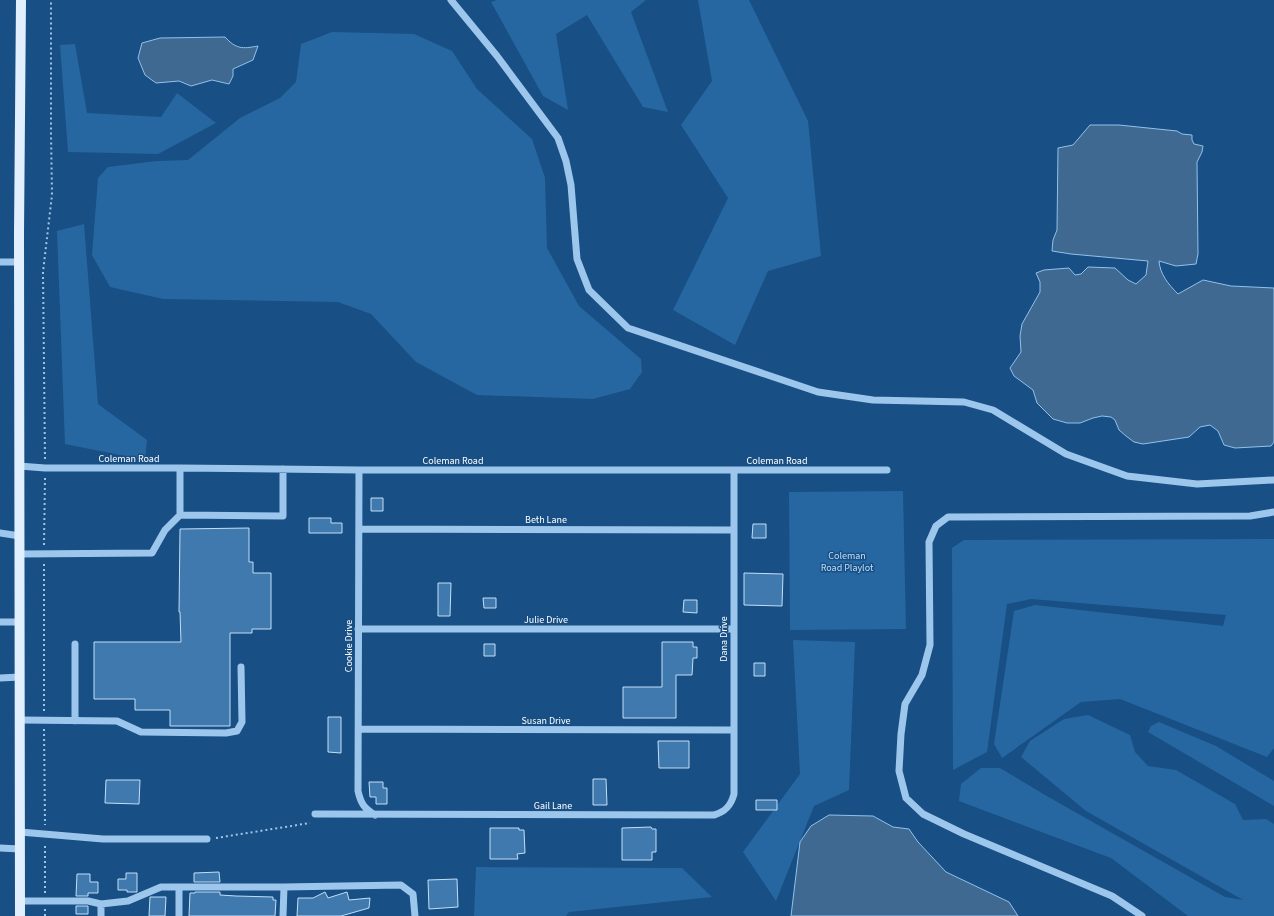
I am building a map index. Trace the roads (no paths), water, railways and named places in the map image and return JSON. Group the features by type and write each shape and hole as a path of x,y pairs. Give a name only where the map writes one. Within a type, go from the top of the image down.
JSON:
{"main road":[{"path":"20,916 19,262 21,0"}],"street":[{"path":"451,0 497,56 558,138 566,161 570,185 577,260 589,290 628,328 818,392 873,400 964,402 993,410 1066,454 1127,476 1197,484 1274,480"},
{"path":"0,262 19,262"},
{"name":"Coleman Road","path":"20,466 45,468 359,470 887,470"},
{"path":"20,554 152,553 165,530 180,515 180,468"},
{"path":"180,515 283,516 283,469"},
{"name":"Cookie Drive","path":"359,470 358,791 361,801 367,810 376,815"},
{"name":"Dana Drive","path":"728,807 734,794 734,470"},
{"path":"1142,916 1112,896 964,834 923,814 906,798 899,771 901,734 905,704 922,675 930,645 929,542 936,526 948,517 1250,516 1274,512"},
{"name":"Beth Lane","path":"359,529 734,530"},
{"path":"0,533 20,536"},
{"path":"0,622 20,622"},
{"name":"Julie Drive","path":"358,629 733,629"},
{"path":"75,644 75,721"},
{"path":"20,720 117,721 141,732 226,733 237,731 242,722 241,667"},
{"path":"0,678 20,677"},
{"name":"Susan Drive","path":"359,729 734,730"},
{"name":"Gail Lane","path":"315,814 714,815 722,813 728,807"},
{"path":"20,832 103,839 207,839"},
{"path":"0,848 20,848"},
{"path":"20,901 88,901 101,904 128,901 161,887 402,885 413,894 415,916"},
{"path":"179,887 180,916"},
{"path":"283,916 284,887"},
{"path":"101,904 101,916"}],"park label":[{"name":"Coleman Road Playlot","path":"847,560"}]}
